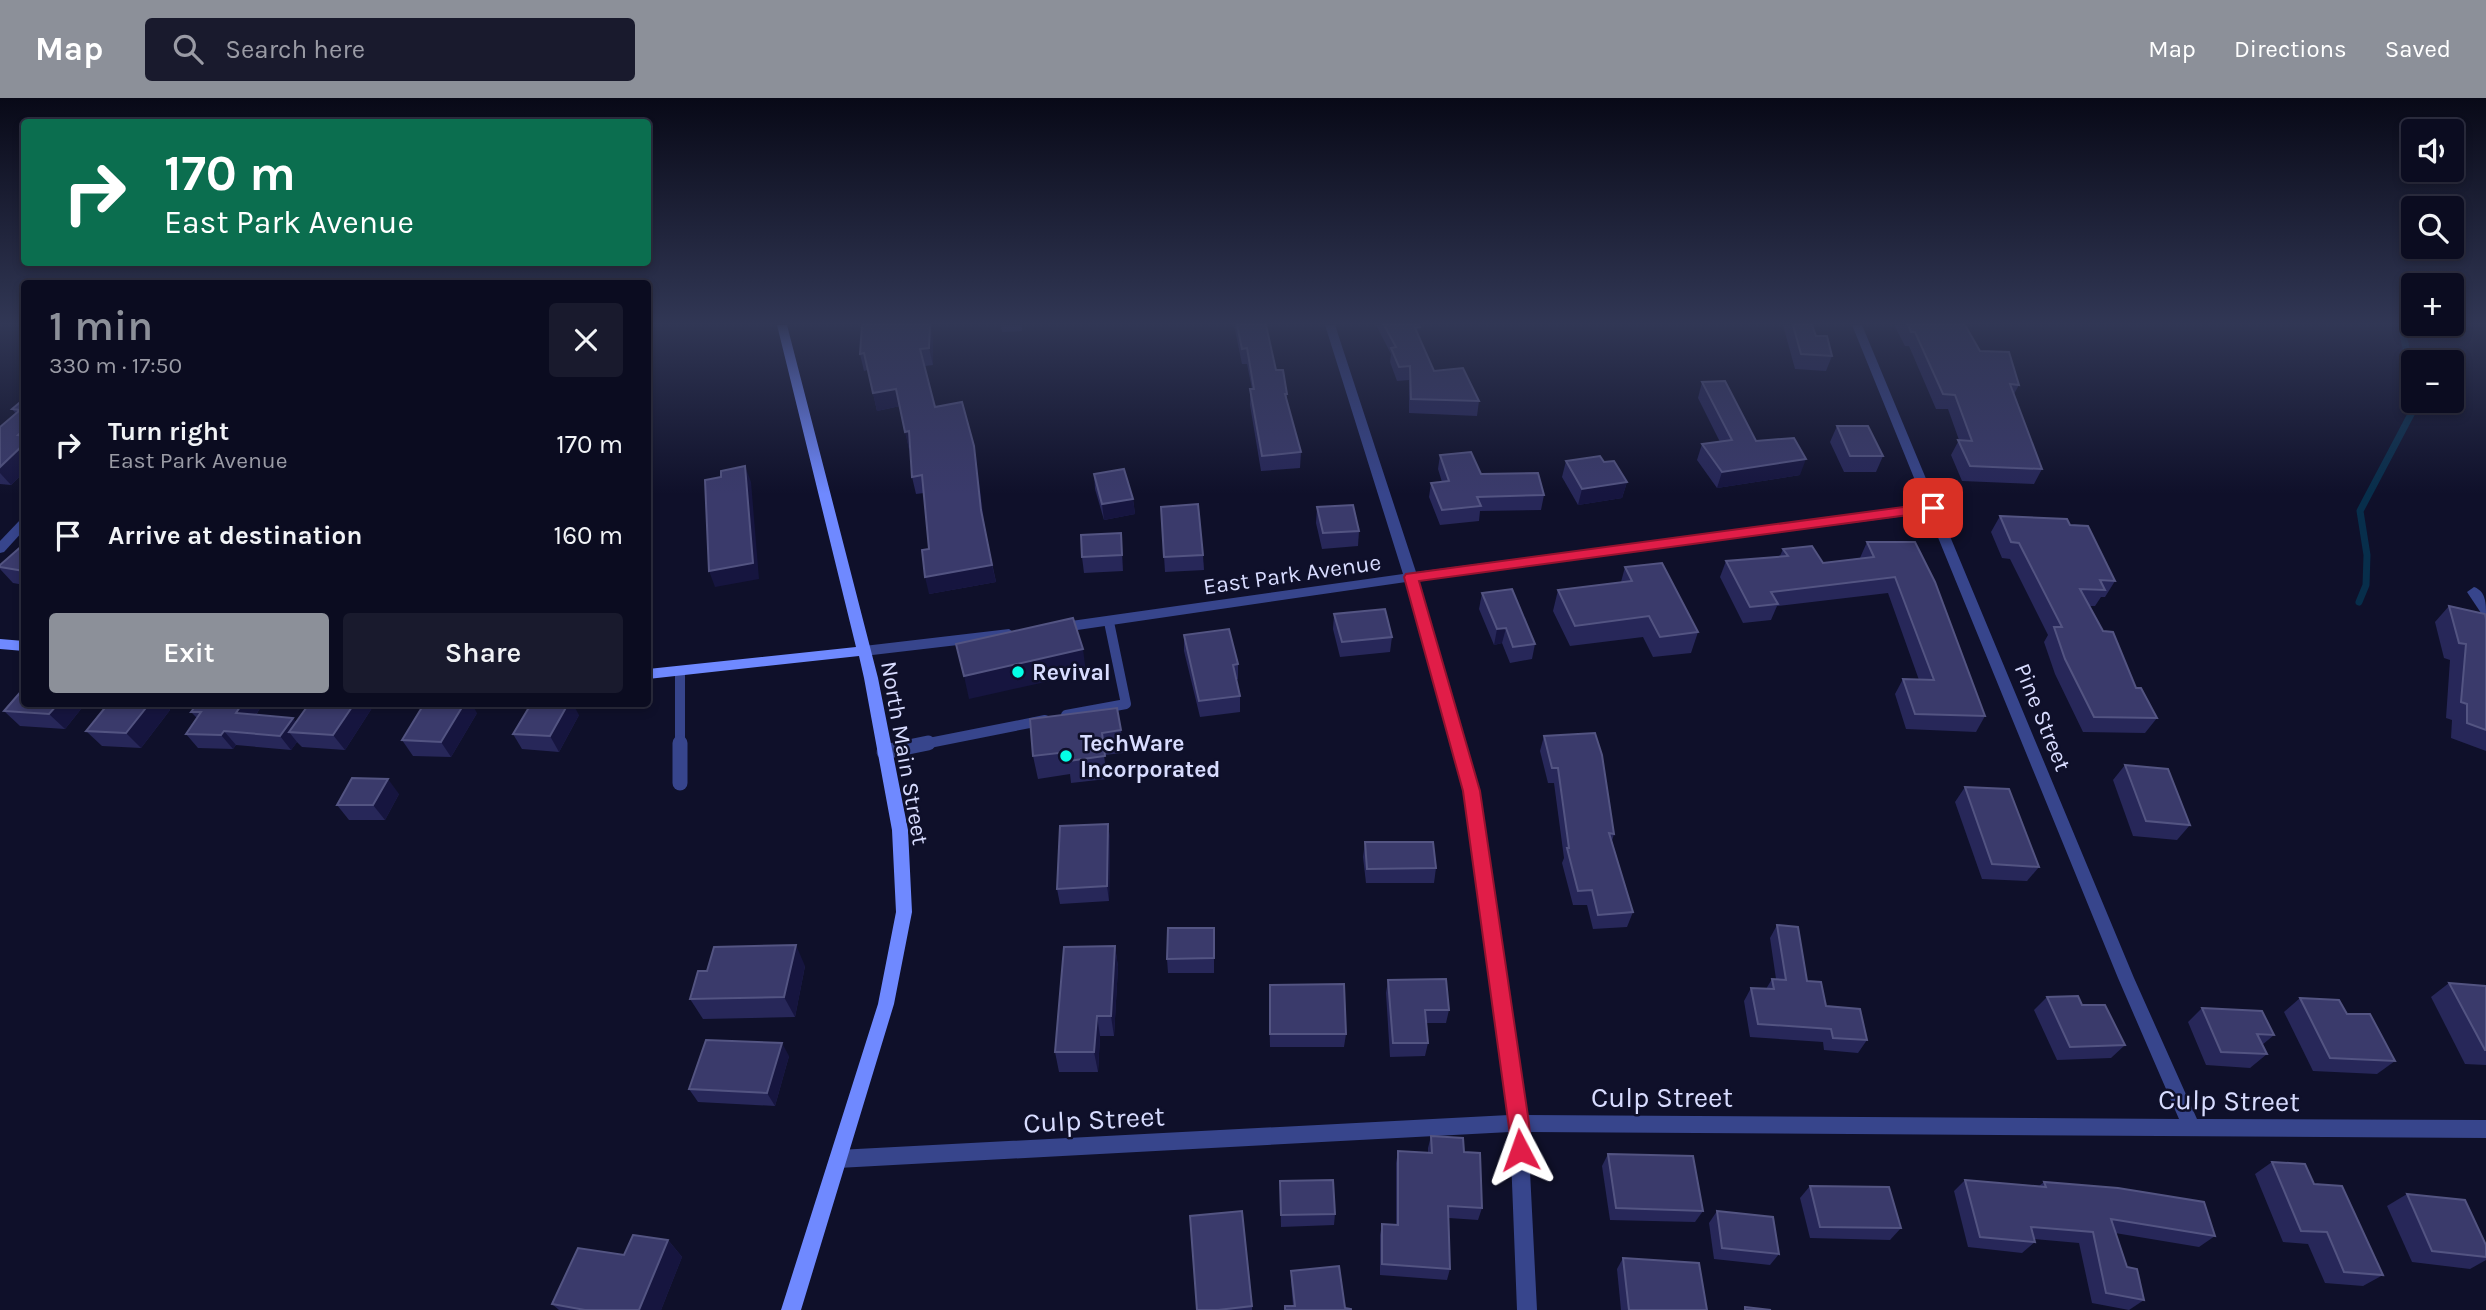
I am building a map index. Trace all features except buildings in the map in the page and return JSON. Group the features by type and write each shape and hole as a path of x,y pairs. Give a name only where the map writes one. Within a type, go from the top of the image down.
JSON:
{"main road":[{"name":"North Main Street","path":"792,1310 886,1004 904,912 900,830 864,651 796,382"},
{"path":"0,644 21,646"},
{"path":"651,674 864,651"}],"street":[{"path":"1349,382 1411,577 1472,791 1519,1123 1527,1310"},
{"name":"Pine Street","path":"1880,382 2126,978 2191,1125"},
{"name":"East Park Avenue","path":"864,651 1109,622 1411,577 1933,508"},
{"path":"0,549 21,526"},
{"path":"2474,592 2486,610"},
{"name":"Culp Street","path":"838,1159 1519,1123 2191,1125 2486,1129"}],"lane":[{"path":"884,752 1126,704 1109,622"},
{"path":"680,671 680,783"}],"waterway":[{"path":"2359,602 2366,585 2367,555 2360,511 2412,413"}],"place":[{"name":"Revival","path":"1018,672"},
{"name":"TechWare Incorporated","path":"1066,756"}],"route":[{"path":"1520,1150 1519,1123 1472,791 1411,577 1933,508"}]}
